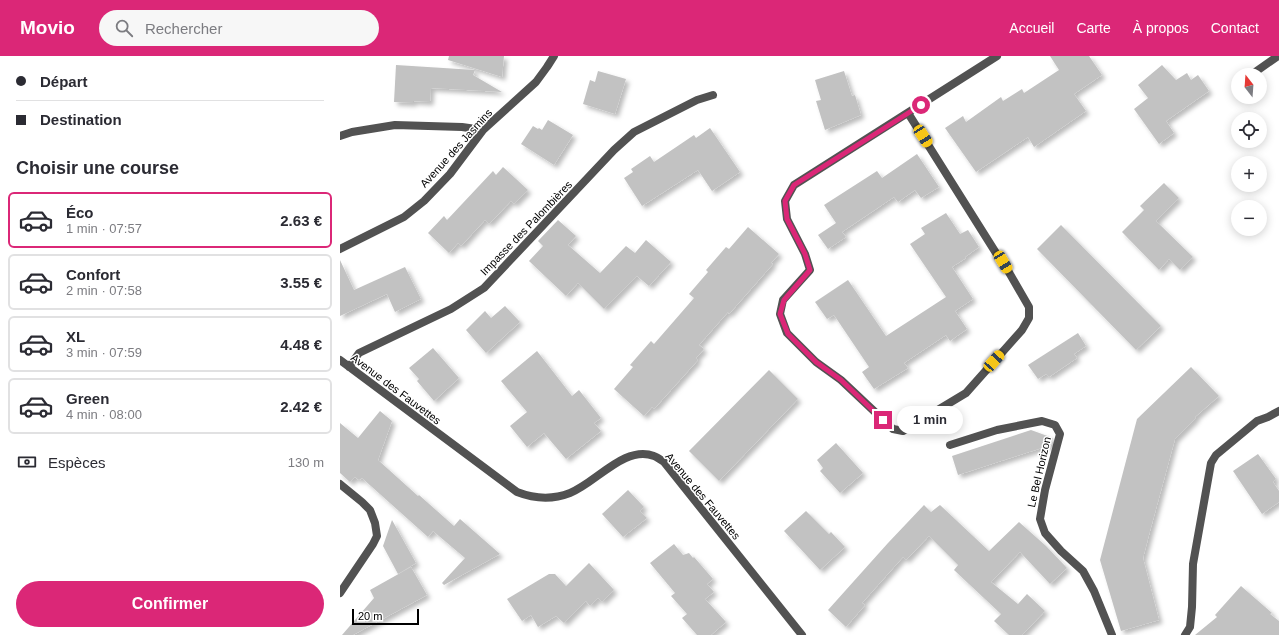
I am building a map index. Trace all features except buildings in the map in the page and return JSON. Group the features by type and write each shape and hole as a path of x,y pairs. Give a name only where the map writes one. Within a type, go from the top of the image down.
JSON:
{"street":[{"name":"Avenue des Jasmins","path":"340,249 404,217 424,201 450,174 484,130 536,82 554,56"},
{"path":"908,113 1030,307 1029,318 1022,330 966,393 903,431 893,430 841,380 816,362 788,334 780,314 784,300 810,270 805,254 787,219 785,201 794,185 997,56"},
{"path":"1261,68 1278,56"},
{"name":"Impasse des Palombières","path":"349,367 359,353 451,309 484,288 614,150 634,132 696,100 713,95"},
{"path":"340,136 352,132 395,125 462,127 484,130"},
{"name":"Avenue des Fauvettes","path":"340,360 517,492 527,496 539,499 551,498 571,493 624,458 640,453 654,456 664,462 802,635"},
{"path":"1185,635 1190,627 1193,564 1211,463 1216,455 1257,421 1279,411"},
{"name":"Le Bel Horizon","path":"950,445 997,430 1042,421 1055,425 1060,434 1045,490 1040,519 1045,533 1061,551 1083,571 1094,591 1112,635"},
{"path":"340,484 370,510 376,523 377,536 340,592"}],"route":[{"path":"883,420 841,380 816,362 788,334 780,314 784,300 810,270 805,254 787,219 785,201 794,185 921,105"}]}
